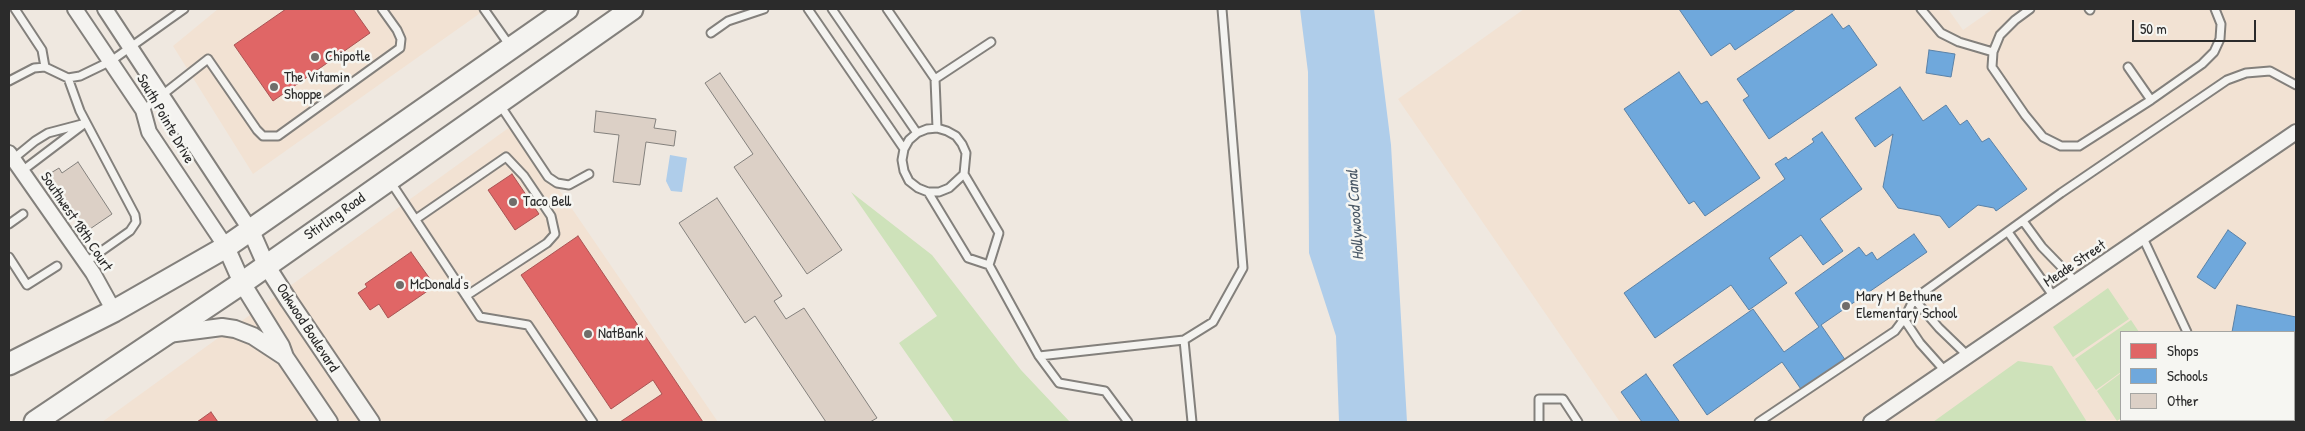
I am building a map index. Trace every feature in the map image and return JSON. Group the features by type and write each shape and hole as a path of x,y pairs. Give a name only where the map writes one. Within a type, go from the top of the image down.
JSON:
{"main road":[{"path":"9,364 114,311 226,247 567,9"},
{"name":"Stirling Road","path":"35,422 242,283 632,9"}],"street":[{"name":"South Pointe Drive","path":"75,9 142,110 150,132 226,247"},
{"name":"South Pointe Drive","path":"105,9 251,231"},
{"name":"Meade Street","path":"1871,422 2296,132"},
{"name":"Southwest 18th Court","path":"11,156 86,262 114,311"},
{"name":"Oakwood Boulevard","path":"251,231 266,265 329,362 371,422"},
{"name":"Oakwood Boulevard","path":"226,247 242,283 281,346 285,356 330,422"},
{"path":"167,334 222,327 235,329 254,336 285,356"}],"lane":[{"path":"15,9 42,50 45,67"},
{"path":"170,9 175,16"},
{"path":"9,81 34,68 45,67 68,78 80,76 111,61 184,9"},
{"path":"142,110 162,97 208,60 257,130 263,136 278,136 400,48 401,40 397,30 382,9"},
{"path":"484,9 511,48"},
{"path":"711,33 728,21 764,9"},
{"path":"808,9 904,149"},
{"path":"832,9 918,132"},
{"path":"887,9 935,79 937,128"},
{"path":"1039,356 1184,340 1213,322 1244,268 1222,9"},
{"path":"1921,9 1941,33 1959,42 1993,52"},
{"path":"2030,9 2015,20 2000,35 1993,52 1992,67 2025,115 2043,137 2061,146 2079,146 2151,100 2202,64 2214,52 2220,39 2221,24 2215,9"},
{"path":"935,79 991,42"},
{"path":"2128,68 2151,100"},
{"path":"1759,422 1895,331 1904,319 1914,299 2227,80 2246,73 2270,71 2296,85"},
{"path":"68,78 86,123 132,206 136,222 130,231 86,262"},
{"path":"499,102 548,176 556,183 569,185 589,174"},
{"path":"11,156 48,133 86,123"},
{"path":"22,171 86,123"},
{"path":"964,174 950,188 939,192 928,192 918,188 909,181 904,171 902,160 904,149 909,140 918,132 937,128 956,136 962,144 966,153 964,174 999,233 989,265"},
{"path":"416,219 506,157 524,176 551,216 555,234 547,243 466,296"},
{"path":"389,179 480,317 528,325 593,422"},
{"path":"928,192 968,258 989,265 1039,356 1059,383 1105,391 1128,422"},
{"path":"9,224 23,214"},
{"path":"2023,221 2048,254 2076,282"},
{"path":"2008,232 2054,297"},
{"path":"2143,238 2187,331"},
{"path":"9,257 27,285 57,266"},
{"path":"1914,299 1939,328 1968,356"},
{"path":"1904,319 1920,343 1945,371"},
{"path":"1184,340 1192,422"},
{"path":"1539,422 1538,399 1563,399 1578,422"}],"shaded area":[{"path":"218,9 486,9 253,174 173,46"},
{"path":"1524,9 1948,9 1963,30 1993,9 2296,9 2296,422 1620,422 1398,99"},
{"path":"514,124 718,422 102,422"}],"green space":[{"path":"851,192 932,255 1021,370 1070,422 954,422 899,343 937,316"},
{"path":"2108,288 2129,319 2073,357 2053,327"},
{"path":"2131,320 2138,331 2120,331 2120,373 2096,390 2075,359"},
{"path":"2018,361 2052,366 2087,422 1933,422"},
{"path":"2120,374 2120,419 2117,421 2097,391"}],"water":[{"name":"Hollywood Canal","path":"1300,9 1374,9 1391,145 1407,422 1339,422 1336,336 1309,253 1308,72"},
{"path":"670,155 687,158 682,192 671,191 666,181"}],"building: Shops":[{"path":"286,9 353,9 370,33 273,101 234,45"},
{"name":"Taco Bell","path":"512,174 539,214 515,230 488,190"},
{"path":"578,236 703,422 620,422 662,394 653,380 611,409 521,275"},
{"name":"McDonald's","path":"411,252 435,286 388,318 379,304 370,310 358,293 367,287 365,284"},
{"path":"211,412 218,422 197,422"}],"building: Schools":[{"path":"1679,9 1796,9 1735,50 1730,43 1711,56"},
{"path":"1832,14 1843,29 1849,25 1877,65 1769,139 1743,100 1749,96 1737,79"},
{"path":"1929,50 1955,54 1951,77 1926,73"},
{"path":"1679,72 1701,104 1707,101 1760,178 1705,216 1694,201 1689,204 1624,109"},
{"path":"1900,87 1923,121 1946,105 1960,125 1967,120 1982,142 1989,138 2027,189 1996,211 1994,208 1978,205 1949,228 1940,216 1898,208 1883,187 1893,134 1875,147 1855,118"},
{"path":"1822,132 1862,189 1820,219 1843,251 1823,265 1801,235 1769,258 1787,283 1749,310 1731,285 1655,338 1624,293 1785,179 1775,164 1786,157 1788,160 1814,142 1812,139"},
{"path":"2228,230 2246,243 2215,289 2197,277"},
{"path":"1914,234 1927,252 1821,325 1846,361 1803,392 1782,362 1707,415 1673,365 1753,309 1784,352 1819,327 1795,293 1859,247 1866,256 1872,252 1877,260"},
{"path":"2237,305 2296,317 2296,422 2213,422 2295,421 2295,331 2232,331"},
{"path":"1646,374 1679,421 1642,422 1621,392"}],"building: Other":[{"path":"720,73 842,250 807,274 734,167 753,154 705,83"},
{"path":"596,111 656,119 654,128 676,131 674,146 646,142 640,185 613,182 619,135 594,132"},
{"path":"78,162 112,214 84,233 46,176 59,168 62,173"},
{"path":"717,198 782,296 774,301 786,319 804,308 877,418 870,422 826,422 755,316 745,323 679,223"}],"place":[{"name":"Chipotle","path":"315,57"},
{"name":"The Vitamin Shoppe","path":"274,87"},
{"name":"Taco Bell","path":"513,202"},
{"name":"McDonald's","path":"400,285"},
{"name":"Mary M Bethune Elementary School","path":"1846,306"},
{"name":"NatBank","path":"588,334"}]}
